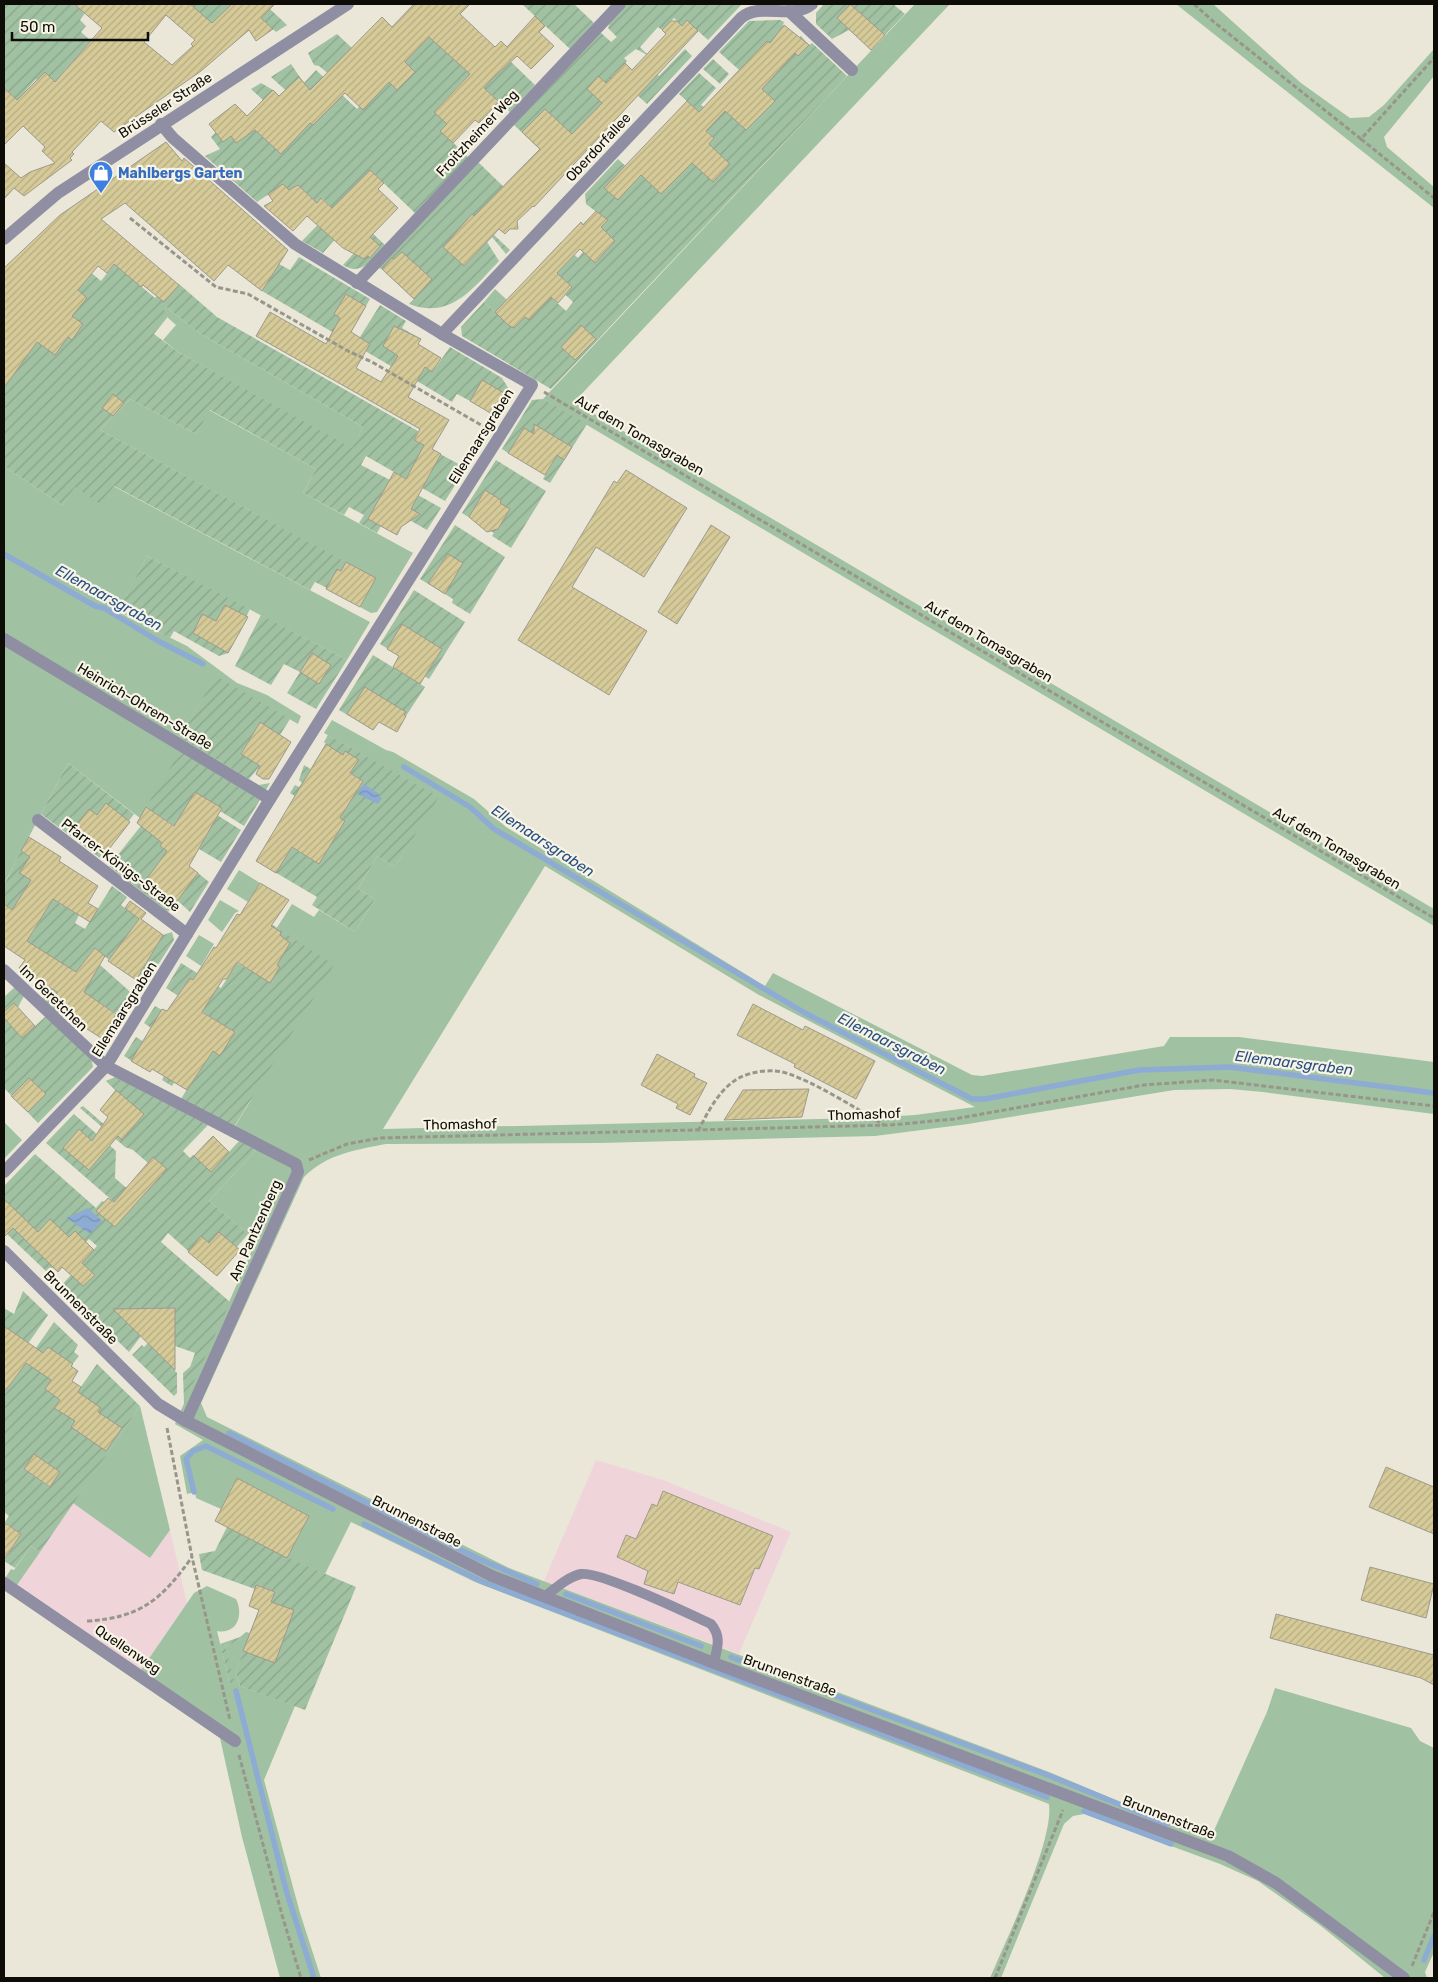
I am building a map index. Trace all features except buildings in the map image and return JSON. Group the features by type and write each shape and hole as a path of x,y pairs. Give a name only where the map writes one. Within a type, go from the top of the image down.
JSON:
{"street":[{"name":"Brüsseler Straße","path":"4,239 58,193 161,124 348,4"},
{"name":"Froitzheimer Weg","path":"356,283 620,4"},
{"name":"Oberdorfallee","path":"442,334 741,18 753,12 802,10 812,4"},
{"path":"789,11 852,70"},
{"path":"161,124 173,138 295,244 356,283 532,385"},
{"name":"Ellemaarsgraben","path":"4,1172 106,1066 270,799 532,385"},
{"name":"Heinrich-Ohrem-Straße","path":"4,639 270,799"},
{"name":"Pfarrer-Königs-Straße","path":"38,820 187,934"},
{"name":"Im Geretchen","path":"4,970 106,1066"},
{"path":"106,1066 296,1164"},
{"name":"Am Pantzenberg","path":"186,1421 298,1172 296,1164"},
{"name":"Brunnenstraße","path":"4,1251 158,1404 186,1421 492,1576 714,1663 1204,1846 1252,1868 1407,1974"},
{"name":"Quellenweg","path":"4,1583 235,1741"}],"lane":[{"path":"544,1597 570,1579 581,1574 595,1575 711,1624 717,1631 719,1638 714,1663"}],"path":[{"path":"1194,4 1434,198"},
{"path":"1361,139 1434,58"},
{"path":"130,218 216,288 248,294 348,351 372,362 499,436"},
{"name":"Auf dem Tomasgraben","path":"532,385 1434,918"},
{"path":"698,1131 711,1107 723,1091 738,1079 757,1071 788,1073 884,1125"},
{"name":"Thomashof","path":"296,1164 347,1144 380,1138 884,1125 954,1119 1144,1085 1213,1080 1434,1106"},
{"path":"158,1404 166,1424 192,1557 235,1741 282,1916 301,1978"},
{"path":"59,1620 98,1620 139,1609 166,1591 192,1557"},
{"path":"995,1978 1069,1795"},
{"path":"1407,1974 1434,1912"}],"shaded area":[{"path":"596,1460 663,1480 791,1532 739,1654 544,1581"},
{"path":"73,1503 150,1558 170,1530 187,1603 141,1670 16,1585"}],"green space":[{"path":"4,4 74,4 85,13 80,20 86,26 81,32 91,41 64,71 68,75 47,89 36,79 17,100 4,88"},
{"path":"178,4 234,4 243,12 214,36"},
{"path":"522,4 574,4 594,23 570,49"},
{"path":"627,4 742,4 708,40 698,31 693,36 674,18 662,30 658,27 640,47 649,56 636,49 624,58 627,61 611,77 616,82 614,84 609,79 606,83 628,105 551,160 513,124 600,32 611,42 617,37 608,28 610,22"},
{"path":"824,4 893,4 905,14 885,35 877,29 864,43 849,30 832,39 816,24 816,13"},
{"path":"915,4 950,4 574,402 1434,909 1434,926 543,399"},
{"path":"1176,4 1213,4 1301,83 1350,118 1369,117 1384,105 1434,49 1434,76 1384,137 1387,147 1434,187 1434,208"},
{"path":"270,9 287,25 276,32 261,18"},
{"path":"780,20 784,22 782,27 784,25 798,39 801,36 809,45 812,43 847,76 551,389 462,336 461,327 484,302 495,312 516,290 529,302 542,289 566,311 573,302 550,280 547,283 535,270 561,242 578,258 583,252 567,237 581,222 583,224 590,217 601,227 607,220 586,204 585,194 618,159 638,178 647,169 668,187 675,180 643,147 665,124 689,147 709,144 714,138 694,119 700,113 679,94 699,73 716,88 701,105 719,117 731,105 767,109 774,101 719,52 749,21"},
{"path":"420,28 473,77 509,60 535,85 510,112 480,84 464,80 434,112 447,124 441,131 468,157 415,213 370,170 352,201 345,195 339,202 385,245 371,261 361,268 350,268 343,265 356,251 343,230 323,253 302,241 333,209 322,198 317,203 298,185 287,192 282,185 257,202 205,156 220,149 211,137 235,104 284,150 299,134 251,89 261,83 273,90 287,103 293,97 271,77 291,64 304,83 316,70 357,109 363,102 319,66 314,65 308,53 337,34 397,90 415,72 404,61"},
{"path":"685,49 692,56 647,104 637,95 644,74 636,66 642,60 659,76"},
{"path":"713,59 729,74 720,84 703,69"},
{"path":"478,162 507,190 476,218 510,250 506,254 492,237 487,242 499,261 470,291 449,305 437,308 424,308 409,304 414,299 385,272 387,270 378,268"},
{"path":"299,257 370,299 346,340 262,291 279,264 290,270"},
{"path":"119,258 147,280 142,287 155,298 157,296 164,302 179,284 217,317 418,431 414,440 466,468 445,501 366,456 361,465 390,480 377,502 381,526 377,533 359,523 364,515 349,507 344,515 303,493 316,469 210,410 196,434 130,399 100,430 346,562 331,590 315,582 310,590 114,486 100,504 75,487 62,505 4,466 4,366 8,361 4,355 10,346 44,319 73,338 79,330 44,306 82,265 101,281","holes":["166,307 199,333 363,427 352,448 178,352 154,334 170,314 164,310"]},
{"path":"495,289 507,300 495,312 484,302"},
{"path":"380,305 406,321 402,328 421,339 401,372 355,345"},
{"path":"166,307 199,333 363,427 352,449 178,352 163,340 176,325 167,317 169,314 164,310"},
{"path":"450,347 502,378 513,396 500,417 457,394 452,402 417,381 425,367 433,371"},
{"path":"130,399 196,434 209,410 316,469 303,493 413,553 377,612 371,613 360,607 375,578 100,430"},
{"path":"543,399 587,424 550,483 543,479 564,443 508,453 502,449 532,400"},
{"path":"496,460 546,491 511,548 492,536 494,533 462,513"},
{"path":"4,466 62,505 75,486 113,486 370,622 347,660 147,556 118,612 187,646 237,683 267,695 301,716 298,724 216,677 179,737 259,785 270,783 260,800 146,807 140,818 68,763 4,884"},
{"path":"418,495 441,508 427,530 406,518"},
{"path":"455,525 505,557 470,614 452,603 453,599 420,579"},
{"path":"147,556 250,609 228,653 219,656 174,631 170,638 118,611"},
{"path":"414,590 465,622 429,679 411,668 412,664 380,644"},
{"path":"261,615 347,660 316,709 287,693 300,672 284,664 271,685 235,666"},
{"path":"373,655 425,687 406,716 389,706 373,730 339,710"},
{"path":"216,676 290,719 280,735 260,723 241,753 260,766 249,779 179,737"},
{"path":"332,720 393,752 474,799 506,827 765,986 773,973 972,1075 982,1076 1164,1046 1170,1037 1239,1037 1434,1062 1434,1114 1263,1092 1230,1089 1174,1090 968,1124 875,1136 599,1143 386,1144 352,1151 322,1163 304,1177 201,1403 207,1417 509,1568 1049,1772 1188,1830 1212,1835 1267,1712 1275,1688 1411,1728 1420,1741 1434,1748 1434,1952 1425,1972 1427,1978 1385,1978 1321,1926 1258,1881 1220,1864 1084,1814 1073,1816 1064,1824 1001,1978 990,1978 1037,1865 1049,1821 1049,1804 475,1582 351,1522 325,1574 287,1558 309,1516 237,1478 221,1509 196,1498 195,1492 187,1494 180,1456 203,1440 175,1424 256,1241 209,1201 256,1150 229,1136 251,1100 276,929 292,904 314,917 319,910 355,932 375,899 358,889 377,856 395,867 438,797 324,733","holes":["545,866 759,995 975,1107 915,1115 866,1118 383,1129"]},
{"path":"328,735 439,797 395,867 377,856 358,889 375,899 355,932 312,905 317,897 256,861 273,836 316,862 320,854 313,807 290,793 295,785 299,787 302,783 299,780 304,765 354,796 363,781 351,773 345,782 314,763 326,744 324,742"},
{"path":"180,752 260,800 244,826 220,811 175,826 146,807"},
{"path":"68,763 134,814 100,858 41,814"},
{"path":"217,815 241,830 221,862 194,846"},
{"path":"144,822 166,838 160,846 177,859 154,869 145,882 174,905 168,912 109,866"},
{"path":"21,851 30,857 20,873 42,887 67,886 57,902 79,915 75,923 85,929 112,886 127,897 121,905 139,919 109,960 95,948 89,955 137,998 119,1027 111,1022 116,1013 98,1002 62,1006 57,1016 41,1001 50,987 19,968 33,947 26,942 40,921 28,920 6,906 4,909 4,885"},
{"path":"239,870 260,883 248,902 227,889"},
{"path":"198,873 209,882 190,912 177,900"},
{"path":"220,900 239,911 235,913 222,932 208,920"},
{"path":"245,907 334,965 234,1127 181,1099 190,1084 178,1076 172,1086 162,1080 173,1060 226,1027 166,988 181,963 221,988 237,963 251,971 265,922 243,909"},
{"path":"172,932 174,940 145,985 136,980 163,935"},
{"path":"199,935 214,944 201,966 186,956"},
{"path":"15,987 24,996 18,1007 14,1003 4,1012 4,997"},
{"path":"155,1006 162,1010 154,1030 144,1023"},
{"path":"46,1016 92,1061 93,1067 38,1123 4,1088 4,1018 22,1038"},
{"path":"136,1037 144,1042 132,1061 124,1056"},
{"path":"115,1077 208,1125 183,1151 190,1158 193,1155 195,1156 213,1136 229,1152 239,1141 256,1150 209,1201 248,1234 214,1274 168,1233 161,1242 230,1302 184,1404 183,1373 190,1367 195,1353 175,1346 177,1393 174,1396 132,1355 142,1345 144,1347 148,1343 144,1332 129,1352 61,1286 97,1246 89,1239 58,1272 53,1268 48,1273 7,1234 8,1204 4,1208 4,1186 35,1154 96,1208 102,1201 121,1208 46,1143 74,1114 116,1151 115,1178 139,1199 162,1175 133,1150 125,1147 80,1108 83,1106 122,1140 127,1133 100,1110 116,1091 106,1081"},
{"path":"4,1122 22,1140 4,1159"},
{"path":"23,1291 48,1315 11,1368 4,1362 4,1308 14,1314"},
{"path":"54,1322 78,1345 74,1352 79,1356 71,1366 78,1371 58,1399 68,1405 97,1364 140,1406 40,1552 31,1546 15,1568 4,1561 21,1534 5,1522 9,1516 4,1512 4,1394","holes":["34,1454 60,1472 49,1487 24,1469"]},
{"path":"140,1406 170,1530 150,1558 73,1503"},
{"path":"227,1527 286,1557 356,1587 305,1710 240,1686 236,1673 248,1637 225,1646 235,1685 230,1684 220,1644 240,1637 246,1632 250,1633 259,1609 268,1612 275,1592 257,1585 255,1589 202,1570 199,1554 215,1551"},
{"path":"31,1546 40,1552 17,1585 141,1670 194,1593 207,1586 236,1599 239,1611 237,1622 230,1630 217,1631 230,1684 225,1646 249,1636 236,1673 240,1686 295,1706 264,1780 300,1913 321,1978 280,1978 242,1837 220,1738 4,1590 4,1576 6,1577 11,1569 14,1570"}],"water":[{"path":"364,784 382,798 378,804 358,794"},
{"path":"88,1208 102,1221 90,1234 66,1218"}],"waterway":[{"name":"Ellemaarsgraben","path":"4,554 95,606 104,608 158,641 203,664"},
{"name":"Ellemaarsgraben","path":"404,767 470,807 494,829 805,1013 972,1099 985,1099 1139,1070 1230,1067 1434,1093"},
{"path":"229,1433 479,1559 537,1584"},
{"path":"194,1492 186,1459 193,1451 206,1446 333,1509"},
{"path":"364,1524 483,1582 1047,1797"},
{"path":"566,1594 701,1646"},
{"path":"731,1657 1050,1776 1167,1824"},
{"path":"236,1691 286,1890 314,1978"},
{"path":"1084,1811 1171,1844"},
{"path":"1424,1960 1434,1936"}],"place":[{"name":"Mahlbergs Garten","path":"101,194"}]}
